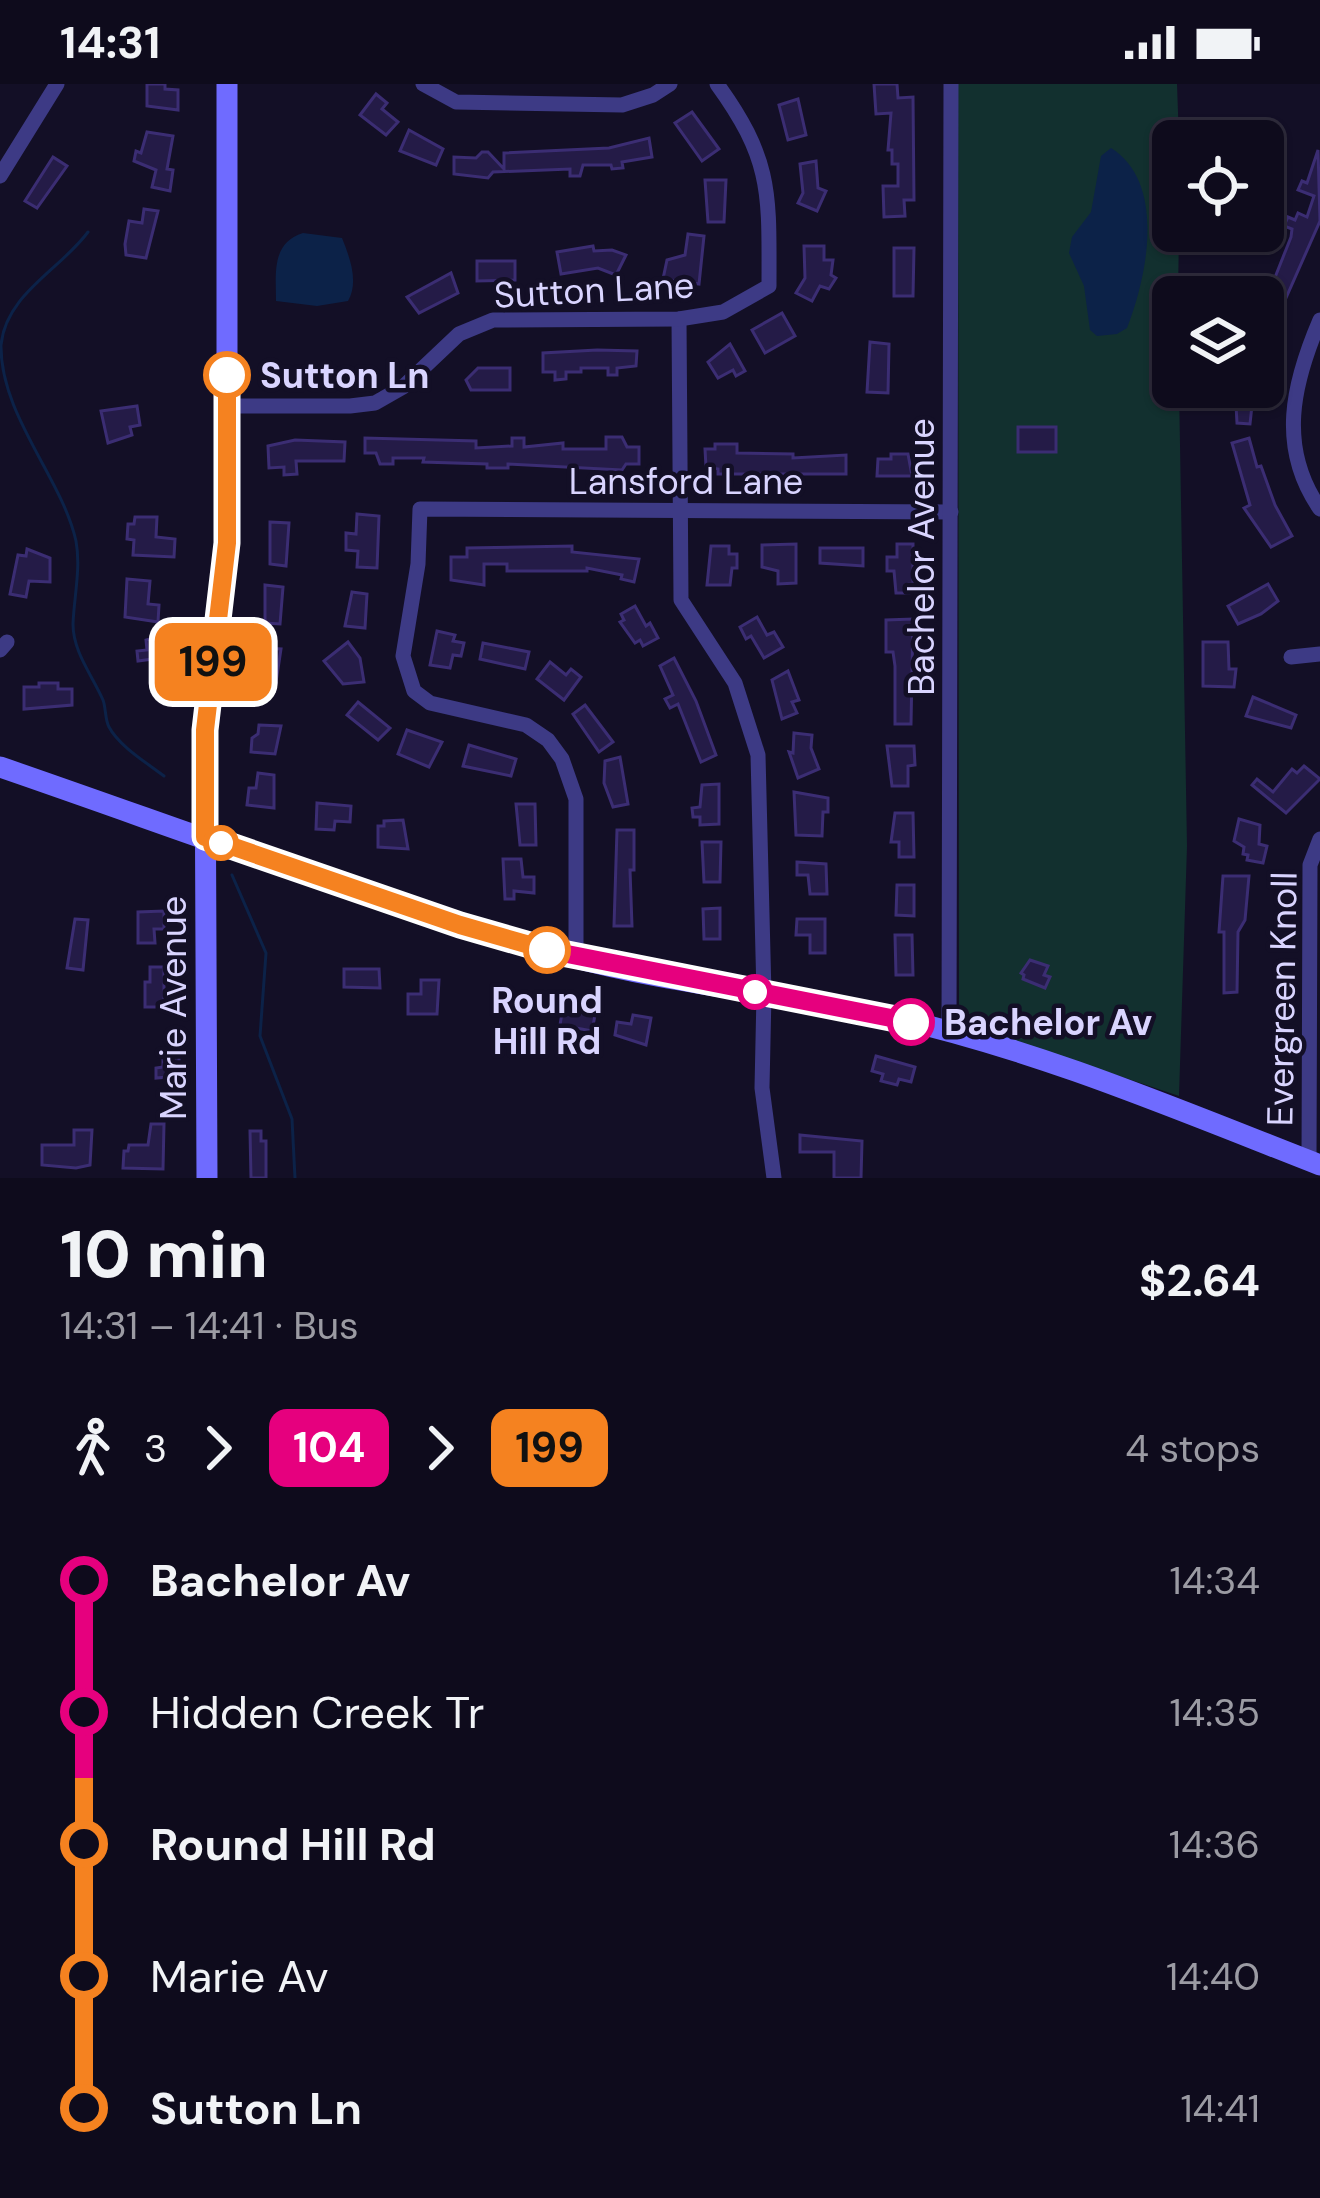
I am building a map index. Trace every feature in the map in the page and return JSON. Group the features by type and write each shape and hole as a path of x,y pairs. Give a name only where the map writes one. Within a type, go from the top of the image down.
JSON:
{"main road":[{"name":"Marie Avenue","path":"207,1178 205,730 227,543 227,84"},
{"path":"0,767 460,925 576,958 949,1031 1124,1088 1314,1163"}],"street":[{"path":"0,176 57,84"},
{"path":"423,84 457,102 622,106 670,84"},
{"name":"Sutton Lane","path":"227,406 375,403 403,387 459,334 493,320 679,320 723,312 769,286 769,203 762,166 748,127 717,84"},
{"name":"Bachelor Avenue","path":"949,1031 951,84"},
{"path":"679,320 681,599 735,682 758,755 764,994 761,1088 773,1178"},
{"path":"1320,320 1298,371 1293,406 1301,472 1320,509"},
{"name":"Lansford Lane","path":"576,958 576,799 562,759 548,740 526,725 430,703 414,691 403,656 418,564 420,509 951,512"},
{"path":"1292,658 1320,654"},
{"name":"Evergreen Knoll","path":"1314,1163 1310,865 1320,839"}],"green space":[{"path":"958,84 1177,84 1178,120 1152,120 1152,252 1179,252 1178,276 1152,276 1152,408 1179,408 1187,846 1179,1096 968,1025 959,1016"}],"water":[{"path":"1111,148 1129,164 1140,184 1147,232 1141,283 1127,328 1097,336 1090,330 1084,286 1069,253 1072,237 1091,212 1101,156"},
{"path":"303,233 342,238 353,278 348,301 317,306 276,301 280,252"}],"building":[{"path":"147,84 178,90 178,110 147,106"},
{"path":"874,84 897,84 898,98 913,97 914,200 904,200 905,216 884,217 883,186 898,186 898,164 892,164 892,150 888,150 891,113 876,114"},
{"path":"376,94 387,103 382,109 398,122 386,135 360,115"},
{"path":"798,99 806,135 788,140 779,105"},
{"path":"692,112 719,149 702,161 675,123"},
{"path":"409,130 443,149 436,165 400,151"},
{"path":"147,132 173,136 167,169 173,170 170,191 152,187 156,170 134,161"},
{"path":"649,138 652,157 622,162 623,168 583,165 580,176 570,176 570,169 493,172 488,178 454,174 454,157 476,158 488,152 504,169 504,153 609,148"},
{"path":"1318,150 1320,221 1284,302 1284,276 1276,276 1291,237 1292,229 1284,226 1288,217 1295,220 1298,213 1307,217 1314,196 1298,190 1302,181 1307,183"},
{"path":"53,157 67,166 37,208 25,201"},
{"path":"816,161 818,188 826,191 817,211 798,203 803,193 800,164"},
{"path":"705,180 726,180 724,222 708,222"},
{"path":"144,209 158,211 146,258 126,255 129,221 142,223"},
{"path":"688,234 704,236 699,284 663,279 667,260 685,255"},
{"path":"593,246 594,251 626,255 616,275 598,268 561,274 557,252"},
{"path":"804,246 824,246 824,260 833,260 831,275 836,278 829,289 820,286 812,301 796,293 805,278"},
{"path":"894,248 914,248 913,296 894,296"},
{"path":"477,261 515,261 515,280 477,281"},
{"path":"451,273 458,293 419,313 407,297"},
{"path":"782,313 795,336 765,353 752,330"},
{"path":"870,342 889,344 888,393 867,392"},
{"path":"730,344 745,371 736,376 733,370 718,378 708,362"},
{"path":"637,351 636,366 617,368 617,375 608,375 608,368 581,368 581,372 566,372 566,379 555,380 555,372 543,372 543,353"},
{"path":"478,368 510,368 510,390 471,390 466,380"},
{"path":"137,406 140,425 130,427 132,435 108,443 101,411"},
{"path":"1236,408 1252,408 1250,424 1237,423"},
{"path":"1018,427 1056,427 1056,452 1018,452"},
{"path":"606,437 622,437 627,447 639,447 639,464 626,464 622,470 508,464 508,468 487,468 487,464 393,458 393,464 380,464 376,453 365,453 365,438 476,441 476,448 512,446 512,438 524,438 524,447 563,443 563,449 606,449"},
{"path":"1249,438 1257,467 1261,466 1292,536 1271,547 1244,508 1250,505 1232,443"},
{"path":"295,440 345,442 344,461 296,461 297,474 284,475 284,467 269,468 268,446"},
{"path":"715,444 737,444 737,453 793,454 793,458 846,455 846,474 718,474 718,469 706,467 705,449 715,449"},
{"path":"891,454 908,454 912,476 877,476 878,459 891,459"},
{"path":"357,514 379,516 377,568 357,567 358,551 346,550 346,533 356,534"},
{"path":"135,517 157,517 156,537 175,539 174,557 133,555 134,540 127,539 128,524 134,524"},
{"path":"270,522 289,523 286,566 270,564"},
{"path":"796,544 796,583 778,584 778,571 762,567 762,545"},
{"path":"897,544 913,544 909,593 896,593 894,571 887,571 887,557 897,557"},
{"path":"572,546 572,552 639,559 634,582 587,568 507,571 507,564 484,564 484,585 451,580 451,557 467,557 467,548"},
{"path":"711,546 729,546 729,554 737,554 730,585 707,585"},
{"path":"820,548 863,548 863,566 820,563"},
{"path":"27,549 50,558 50,582 29,581 26,597 10,594 18,555 26,556"},
{"path":"127,579 150,581 148,604 159,605 158,622 125,617"},
{"path":"1268,584 1278,601 1238,624 1228,606"},
{"path":"265,585 283,587 280,624 265,623"},
{"path":"352,592 367,594 365,628 345,626"},
{"path":"635,606 658,638 643,646 640,640 635,643 620,622 624,620 621,614"},
{"path":"757,617 767,635 774,632 783,647 764,658 740,627"},
{"path":"913,619 911,724 895,724 895,666 893,652 886,652 886,620"},
{"path":"437,631 455,635 453,641 464,643 461,656 453,655 450,668 430,665"},
{"path":"170,633 170,666 154,668 153,659 138,661 137,651 147,650 146,640"},
{"path":"348,642 360,658 364,682 343,684 324,661"},
{"path":"1203,642 1228,642 1229,669 1236,669 1234,687 1203,686"},
{"path":"483,643 529,652 525,669 480,659"},
{"path":"263,648 281,649 275,689 260,688"},
{"path":"674,658 716,755 701,762 678,704 670,708 665,699 673,695 660,666"},
{"path":"550,662 566,675 571,669 581,677 564,700 537,679"},
{"path":"788,671 799,700 792,702 797,713 782,719 772,680"},
{"path":"39,683 72,689 72,705 24,709 24,687 39,687"},
{"path":"1253,697 1296,715 1291,728 1246,716"},
{"path":"358,702 390,728 378,740 347,715"},
{"path":"585,705 613,742 599,752 573,714"},
{"path":"259,725 281,726 275,754 251,752"},
{"path":"407,730 442,742 429,767 398,754"},
{"path":"794,733 812,735 811,748 819,769 798,778 789,752 793,753"},
{"path":"469,745 516,759 511,776 463,766"},
{"path":"887,746 914,746 915,765 908,766 908,786 892,786"},
{"path":"620,757 628,804 613,807 604,783 605,761"},
{"path":"1304,766 1320,779 1286,813 1252,785 1257,779 1273,792 1292,769 1297,773"},
{"path":"258,773 274,775 274,808 247,805 249,788 256,788"},
{"path":"719,784 719,824 700,825 692,808 700,807 702,785"},
{"path":"794,792 828,798 822,836 796,835"},
{"path":"317,803 351,806 350,822 335,821 334,830 316,829"},
{"path":"516,804 535,804 536,845 520,845"},
{"path":"895,813 913,813 914,857 899,857 899,842 891,842"},
{"path":"1239,819 1260,825 1259,844 1267,846 1263,863 1247,860 1244,847 1234,841"},
{"path":"403,820 408,849 378,847 378,826"},
{"path":"617,830 634,830 632,926 614,926"},
{"path":"702,842 721,842 720,882 704,882"},
{"path":"503,859 521,859 523,877 534,877 534,893 514,891 514,899 505,899"},
{"path":"797,862 826,864 827,894 810,894 808,875 797,875"},
{"path":"1223,876 1249,876 1245,920 1238,932 1237,992 1224,993 1224,932 1219,932"},
{"path":"897,885 914,885 914,916 896,915"},
{"path":"720,908 720,939 704,939 703,909"},
{"path":"164,911 164,929 154,929 155,943 138,943 138,912"},
{"path":"75,919 88,920 83,970 67,968"},
{"path":"797,919 825,919 825,953 810,953 810,935 796,935"},
{"path":"895,935 912,935 913,975 896,975"},
{"path":"1030,960 1048,966 1045,988 1023,979 1021,973"},
{"path":"150,967 164,967 164,1007 145,1007"},
{"path":"344,969 379,969 380,988 344,987"},
{"path":"421,980 439,980 437,1014 408,1014 408,994 421,994"},
{"path":"564,1001 583,1004 581,1013 595,1015 592,1031 560,1025"},
{"path":"633,1015 651,1018 646,1045 615,1035 617,1022 631,1024"},
{"path":"179,1049 179,1076 156,1078 156,1068 163,1067 163,1050"},
{"path":"876,1056 915,1067 911,1082 881,1081 883,1074 872,1071"},
{"path":"151,1124 164,1124 163,1169 123,1168 129,1145 148,1145"},
{"path":"74,1130 92,1130 90,1165 42,1165 42,1145 74,1145"},
{"path":"250,1131 261,1131 261,1141 266,1141 266,1178 251,1178"},
{"path":"800,1135 862,1141 861,1178 834,1178 834,1152 800,1152"}],"waterway":[{"path":"88,232 13,311 1,345 3,371 76,541 73,624 80,654 114,734 164,776"},
{"path":"232,875 266,953 260,1036 292,1119 295,1178"}],"bus line":[{"name":"199","path":"227,375 227,543 205,730 205,837 547,950"},
{"name":"104","path":"547,950 911,1022"}],"place":[{"name":"Sutton Ln","path":"227,375"},
{"name":"Round Hill Rd","path":"547,950"},
{"name":"Bachelor Av","path":"911,1022"}]}
